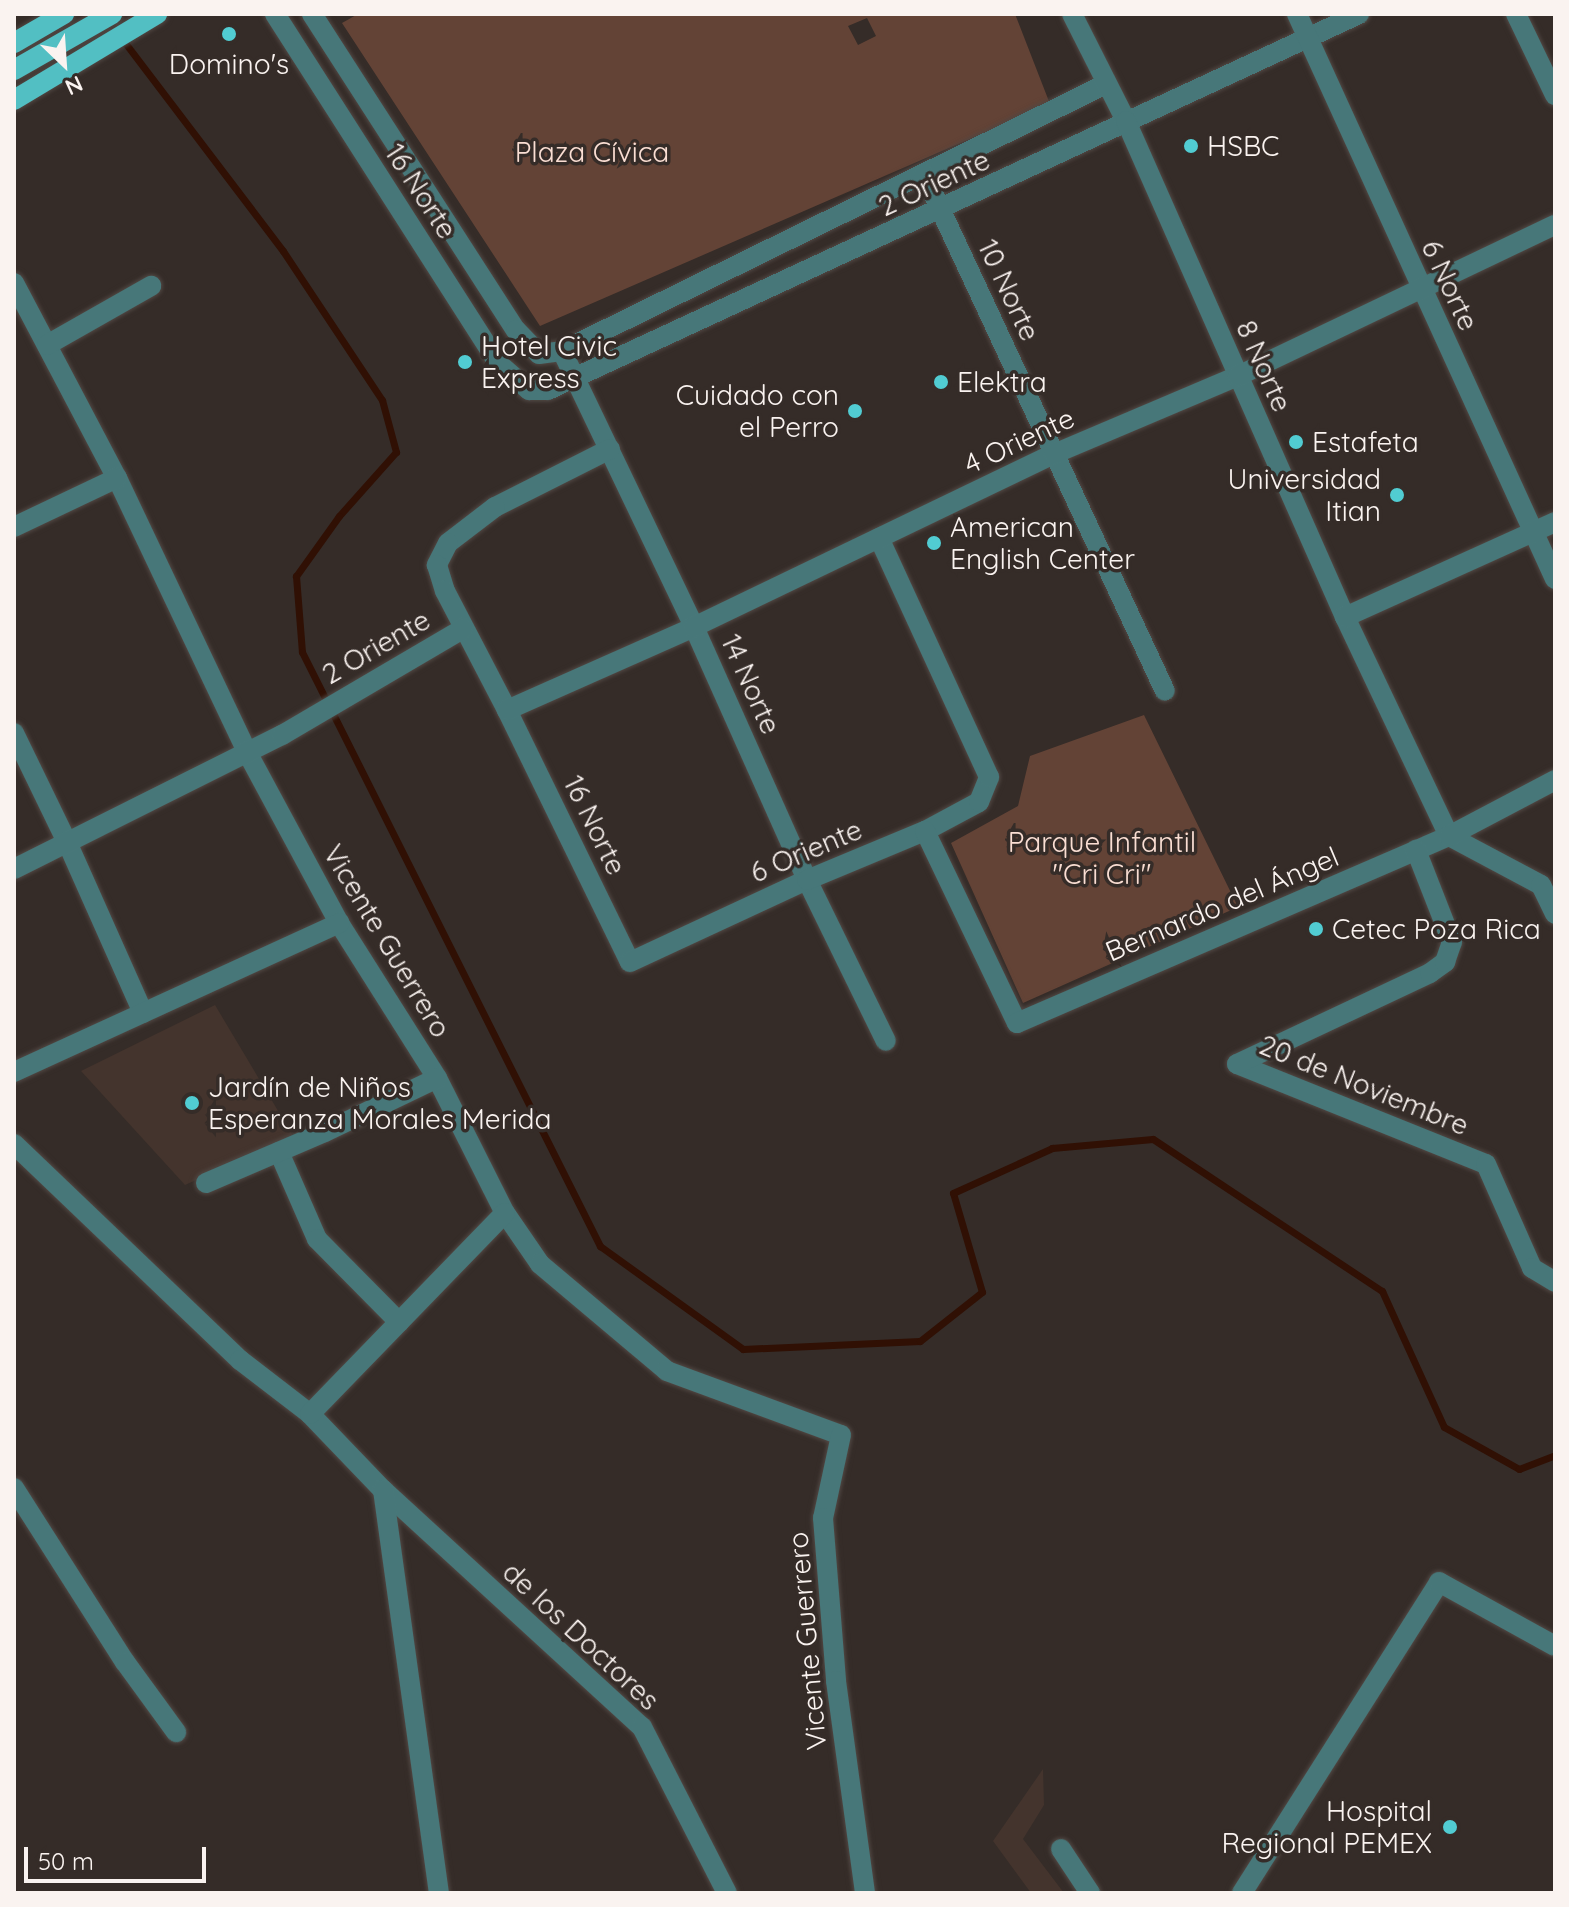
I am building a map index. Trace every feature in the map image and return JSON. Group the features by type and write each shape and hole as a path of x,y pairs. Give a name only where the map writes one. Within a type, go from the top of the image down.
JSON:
{"main road":[{"path":"14,27 38,14"},
{"path":"14,43 64,14"},
{"path":"14,70 112,14"},
{"path":"14,100 157,14"}],"street":[{"name":"16 Norte","path":"275,14 499,364 529,390"},
{"name":"16 Norte","path":"312,14 516,330 539,354"},
{"name":"8 Norte","path":"1072,14 1126,121 1345,617 1449,836"},
{"name":"6 Norte","path":"1297,14 1555,579"},
{"name":"2 Oriente","path":"529,390 548,390 577,380 1359,14"},
{"path":"1516,14 1555,95"},
{"name":"2 Oriente","path":"539,354 562,351 1106,84"},
{"name":"10 Norte","path":"924,174 1165,691"},
{"path":"398,208 426,189"},
{"name":"4 Oriente","path":"507,710 694,627 1054,454 1238,376 1555,225"},
{"name":"Vicente Guerrero","path":"14,283 117,478 247,752 339,923 437,1078 505,1213 540,1264 667,1371 843,1429 823,1518 836,1681 865,1893"},
{"path":"47,345 151,286"},
{"name":"14 Norte","path":"562,351 694,627 807,880 886,1041"},
{"name":"2 Oriente","path":"14,869 282,735 463,629 437,565 448,543 495,507 610,449"},
{"path":"14,527 117,478"},
{"path":"1345,617 1555,522"},
{"name":"6 Oriente","path":"630,962 807,880 925,831 979,802 989,777 879,538"},
{"name":"16 Norte","path":"463,629 507,710 630,962"},
{"path":"14,733 67,842 143,1013"},
{"name":"Bernardo del Ángel","path":"925,831 1017,1023 1449,836 1555,780"},
{"path":"1449,836 1541,885 1555,914"},
{"name":"20 de Noviembre","path":"1416,850 1452,942 1445,962 1430,973 1237,1064 1486,1164 1532,1268 1555,1282"},
{"path":"14,1072 339,923"},
{"path":"206,1183 437,1078"},
{"name":"de los Doctores","path":"14,1144 240,1360 310,1414 383,1490 642,1727 727,1893"},
{"path":"279,1152 317,1239 399,1322"},
{"path":"310,1414 505,1213"},
{"path":"14,1488 125,1662 176,1732"},
{"path":"383,1490 439,1893"},
{"path":"1242,1893 1439,1582 1555,1646"},
{"path":"1061,1849 1090,1893"}],"shaded area":[{"name":"Jardín de Niños Esperanza Morales Merida","path":"215,1005 293,1136 185,1185 81,1071"},
{"path":"1043,1769 1044,1805 1023,1839 1064,1893 1031,1893 993,1841"}],"green space":[{"name":"Plaza Cívica","path":"358,14 1015,14 1050,104 540,326 342,23","holes":["867,18 876,36 858,45 848,26"]},
{"name":"Parque Infantil \"Cri Cri\"","path":"1144,715 1238,907 1023,1003 951,843 1018,806 1030,756"}],"waterway":[{"path":"107,19 283,251 382,400 396,452 339,516 296,576 302,652 600,1246 743,1349 920,1341 982,1292 953,1193 1052,1148 1153,1139 1382,1291 1444,1427 1519,1469 1555,1455"}],"place":[{"name":"Domino's","path":"229,34"},
{"name":"HSBC","path":"1191,146"},
{"name":"Hotel Civic Express","path":"465,362"},
{"name":"Elektra","path":"941,382"},
{"name":"Cuidado con el Perro","path":"855,411"},
{"name":"Estafeta","path":"1296,442"},
{"name":"Universidad Itian","path":"1397,495"},
{"name":"American English Center","path":"934,543"},
{"name":"Cetec Poza Rica","path":"1316,929"},
{"name":"Jardín de Niños Esperanza Morales Merida","path":"192,1103"},
{"name":"Hospital Regional PEMEX","path":"1450,1827"}]}
